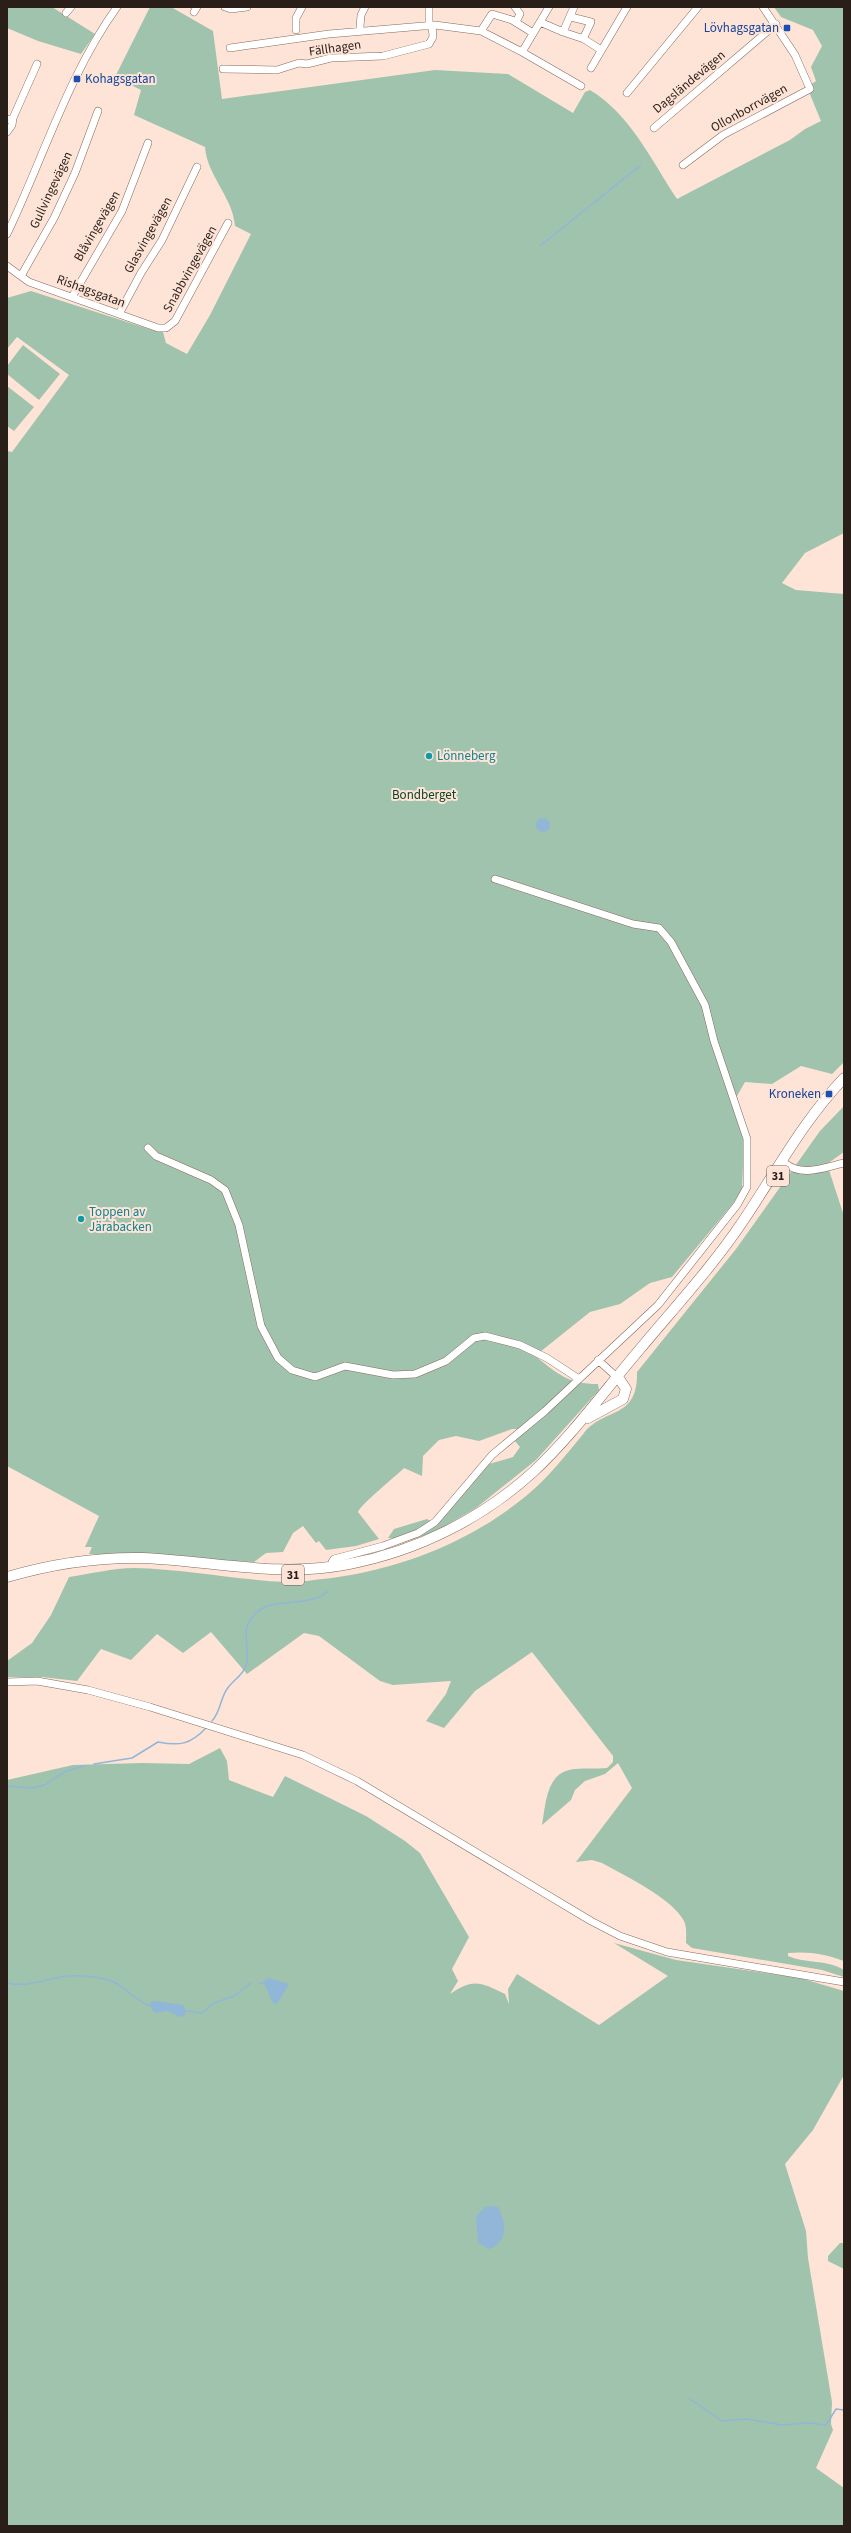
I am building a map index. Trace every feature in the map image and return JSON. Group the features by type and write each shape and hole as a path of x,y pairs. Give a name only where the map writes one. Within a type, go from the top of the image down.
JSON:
{"highway":[{"name":"31","path":"7,1582 53,1570 106,1564 166,1565 282,1576 332,1572 385,1560 447,1537 496,1507 542,1469 588,1418 618,1378 722,1249 804,1126 844,1078"},
{"name":"31","path":"7,1577 64,1564 125,1558 166,1560 265,1570 333,1567 408,1548 446,1531 480,1512 506,1494 546,1458 618,1378 730,1248 821,1113 844,1087"},
{"path":"588,1418 623,1399 626,1389 618,1378"}],"street":[{"path":"66,14 72,7"},
{"path":"7,234 64,106 98,38 117,7"},
{"path":"225,7 231,9 247,7"},
{"path":"296,30 296,18 302,7"},
{"path":"360,27 361,15 365,7"},
{"path":"429,7 431,25"},
{"path":"515,7 520,14 516,22"},
{"path":"522,52 549,7"},
{"path":"563,32 571,17 574,7"},
{"path":"591,68 627,7"},
{"path":"627,93 698,7"},
{"path":"763,7 776,24"},
{"path":"481,32 492,11 516,22 533,33"},
{"path":"571,17 591,22 583,39"},
{"path":"540,22 583,39 601,50"},
{"name":"Ollonborrvägen","path":"683,165 723,135 810,89 795,55 776,24"},
{"name":"Dagsländevägen","path":"654,128 776,24"},
{"name":"Fällhagen","path":"223,69 277,70 299,63 307,64 328,58 350,58 356,55 383,56 429,44 433,37 431,25"},
{"name":"Fällhagen","path":"230,48 332,34 431,25 481,32 522,52 581,86"},
{"path":"7,132 12,125 10,119 37,64"},
{"name":"Gullvingevägen","path":"21,276 54,218 75,173 98,111"},
{"name":"Blåvingevägen","path":"72,297 122,211 148,143"},
{"name":"Glasvingevägen","path":"120,314 141,273 162,240 197,167"},
{"name":"Snabbvingevägen","path":"171,325 193,292 228,223"},
{"name":"Rishagsgatan","path":"7,266 29,282 158,328 171,325"},
{"path":"333,1567 332,1562 334,1559 383,1546 427,1528 492,1455 545,1411 658,1305 737,1205 748,1187 747,1138 714,1041 705,1005 671,942 658,928 634,924 495,879"},
{"path":"148,1148 156,1156 211,1180 225,1190 239,1225 261,1326 278,1358 292,1370 316,1377 345,1366 392,1375 414,1374 446,1361 474,1338 485,1336 520,1345 547,1358 579,1379"},
{"path":"786,1164 796,1171 804,1171 844,1163"},
{"path":"598,1360 618,1378"},
{"path":"7,1682 37,1681 88,1690 150,1707 303,1756 357,1781 591,1921 643,1945 667,1952 844,1982"}],"green space":[{"path":"7,7 52,7 95,34 81,54 38,41 7,28"},
{"name":"Bondberget","path":"150,7 171,7 213,31 222,99 435,70 508,74 573,113 585,92 590,90 604,100 629,125 677,199 790,140 805,129 821,121 807,87 816,81 811,67 822,46 813,30 781,17 774,7 844,7 844,533 805,553 782,583 796,590 844,594 844,1062 832,1074 801,1066 772,1084 745,1082 737,1096 744,1139 742,1190 731,1206 672,1277 650,1283 620,1304 590,1312 535,1356 564,1377 588,1384 598,1384 599,1390 536,1460 476,1508 435,1532 411,1540 388,1538 394,1529 427,1519 436,1524 489,1464 513,1457 520,1447 515,1441 520,1429 512,1429 479,1441 456,1436 439,1440 423,1456 422,1476 404,1468 360,1508 358,1512 379,1539 356,1546 326,1550 319,1541 316,1543 303,1526 293,1533 283,1552 266,1553 254,1562 89,1554 92,1547 85,1547 99,1516 7,1466 7,451 12,452 69,375 17,337 7,349 7,298 31,291 155,331 155,324 161,325 166,343 187,354 210,315 251,234 235,226 230,206 210,168 205,147 134,115 141,90 115,77"},
{"path":"23,345 60,374 39,400 7,374 7,366"},
{"path":"7,386 34,407 14,431 7,426"},
{"path":"844,1106 844,1152 827,1164 844,1216 844,1961 824,1955 810,1953 795,1952 788,1953 788,1956 802,1960 830,1964 844,1970 844,1977 822,1970 692,1948 686,1943 686,1929 684,1921 678,1912 659,1896 602,1863 592,1860 576,1862 632,1788 618,1763 605,1774 585,1781 575,1790 571,1800 542,1825 549,1790 558,1776 565,1771 575,1769 607,1768 613,1762 613,1756 532,1652 475,1691 444,1728 426,1721 446,1694 451,1681 393,1685 380,1681 319,1636 304,1633 247,1674 211,1632 183,1653 157,1634 131,1660 101,1649 77,1681 42,1677 7,1677 7,1661 32,1643 51,1615 69,1577 126,1568 172,1570 268,1581 292,1582 350,1575 404,1562 430,1552 456,1541 504,1513 542,1482 592,1425 626,1406 632,1398 636,1387 637,1372 736,1249 820,1131"},
{"path":"220,1748 227,1761 229,1780 273,1797 285,1776 366,1816 405,1841 420,1853 469,1937 452,1969 458,1981 450,1994 471,1984 483,1985 505,1994 509,2004 508,1989 517,1974 599,2025 668,1976 614,1943 676,1960 800,1978 844,1991 844,2075 813,2130 785,2164 806,2231 808,2258 832,2402 831,2424 833,2430 816,2468 844,2488 844,2526 7,2526 7,1780 73,1765 141,1763 189,1764"},
{"path":"840,2243 844,2243 844,2269 828,2261 828,2256"}],"water":[{"path":"540,818 546,818 550,822 550,828 546,832 540,832 536,828 536,822"},
{"path":"268,1978 289,1984 277,2004 273,2003 263,1981"},
{"path":"156,2001 183,2005 186,2011 184,2016 180,2017 168,2011 155,2013 150,2006 151,2002"},
{"path":"485,2207 498,2207 501,2213 504,2231 500,2242 489,2249 478,2243 476,2217"}],"waterway":[{"path":"540,246 641,165"},
{"path":"212,1721 227,1689 241,1674 246,1666 246,1630 250,1620 267,1606 309,1600 319,1597 328,1591"},
{"path":"94,1764 132,1758 158,1742 172,1744 184,1743 195,1738 206,1728"},
{"path":"7,1786 31,1788 45,1785 64,1772 84,1766"},
{"path":"7,1983 30,1984 68,1976 98,1978 114,1982 140,2001 150,2006"},
{"path":"186,2011 202,2013 214,2003 234,1996 251,1983"},
{"path":"259,1983 264,1984"},
{"path":"690,2399 722,2421 747,2419 782,2425 808,2423 826,2425 836,2409 844,2410"}],"place":[{"name":"Lövhagsgatan","path":"787,28"},
{"name":"Kohagsgatan","path":"77,79"},
{"name":"Lönneberg","path":"429,756"},
{"name":"Kroneken","path":"829,1094"},
{"name":"Toppen av Järabacken","path":"81,1219"}]}
